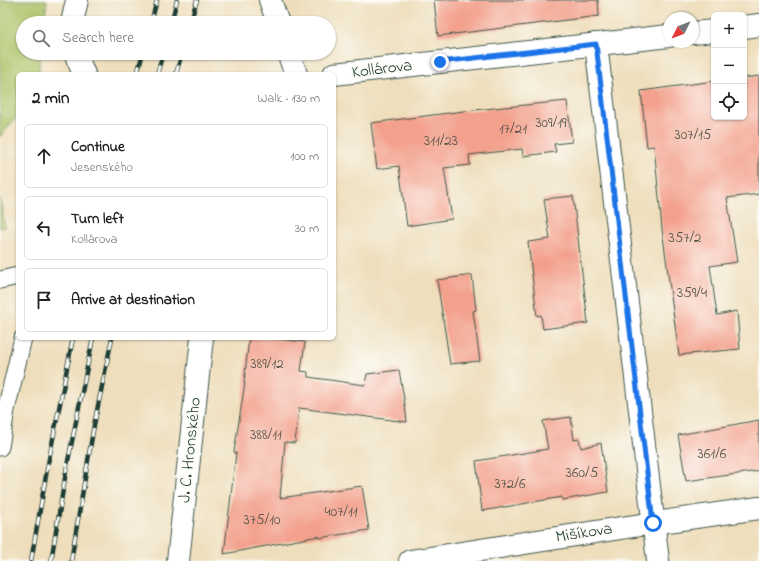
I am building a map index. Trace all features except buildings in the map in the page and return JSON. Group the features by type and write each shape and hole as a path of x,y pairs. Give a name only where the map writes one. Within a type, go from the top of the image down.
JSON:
{"street":[{"path":"74,16 77,0"},
{"path":"270,0 276,16"},
{"path":"747,27 759,26"},
{"path":"699,32 711,30"},
{"name":"Kollárova","path":"336,74 663,37"},
{"path":"596,44 658,561"},
{"path":"78,60 83,72"},
{"path":"291,60 295,72"},
{"name":"J. C. Hronského","path":"178,561 202,340"},
{"name":"Mišíkova","path":"410,561 759,508"}],"lane":[{"path":"0,280 16,276"},
{"path":"0,447 3,410 22,340"}],"green space":[{"path":"0,0 47,0 45,16 16,16 16,60 40,60 39,72 16,72 16,117 0,137"},
{"path":"0,198 5,227 0,228"}],"railway":[{"path":"153,16 157,0"},
{"path":"173,16 177,0"},
{"path":"192,16 197,0"},
{"path":"138,72 141,60"},
{"path":"158,72 161,60"},
{"path":"177,72 180,60"},
{"path":"31,561 48,464 73,340"},
{"path":"51,561 67,466 93,340"},
{"path":"71,561 94,425 112,340"}],"route":[{"path":"440,62 596,44 653,523"}]}
